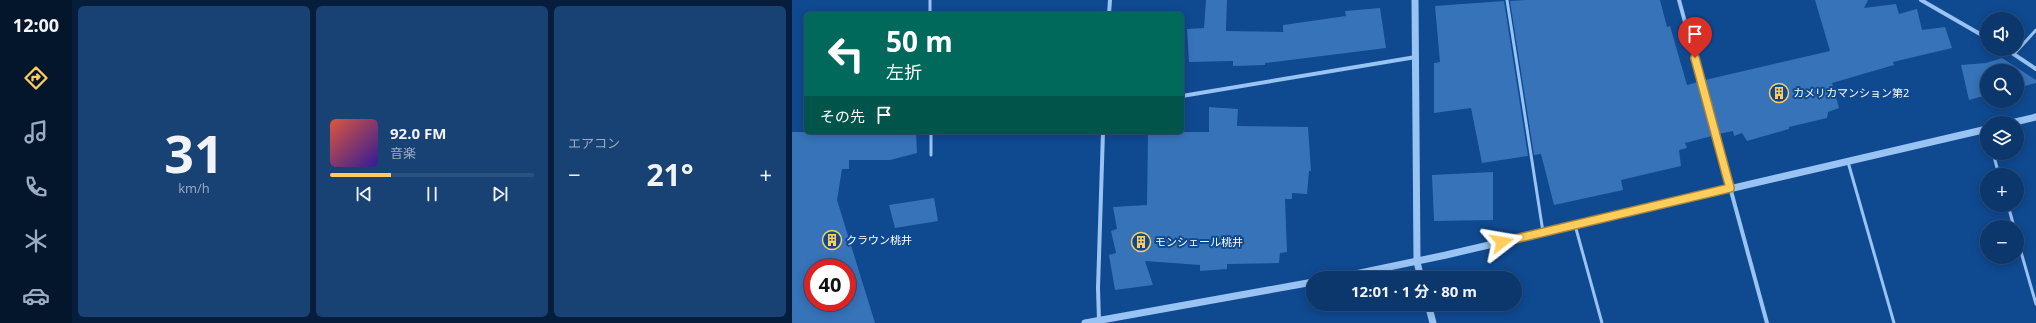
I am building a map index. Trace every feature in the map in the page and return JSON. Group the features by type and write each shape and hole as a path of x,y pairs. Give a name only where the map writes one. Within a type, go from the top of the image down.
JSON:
{"street":[{"path":"1109,12 1110,0"},
{"path":"1415,0 1417,262 1419,271"},
{"path":"1679,0 1768,323"},
{"path":"1921,0 1980,34"},
{"path":"2017,56 2036,69"},
{"path":"1184,96 1416,57"},
{"path":"2024,120 2036,117"},
{"path":"1371,271 1417,262 1847,160 1980,132"},
{"path":"1099,322 1098,288 1103,134"},
{"path":"1085,323 1099,322 1306,283"},
{"path":"1430,311 1433,323"}],"lane":[{"path":"930,0 930,12"},
{"path":"1507,0 1544,232"},
{"path":"2024,43 2036,30"},
{"path":"931,134 931,155"},
{"path":"1847,160 1894,323"},
{"path":"1575,225 1602,323"},
{"path":"2024,262 2036,304"}],"building":[{"path":"1206,0 1227,0 1226,31 1283,32 1283,25 1346,16 1345,11 1380,8 1386,48 1265,63 1265,65 1233,66 1233,61 1189,62 1187,29 1204,28"},
{"path":"1660,0 1667,27 1670,26 1687,85 1698,82 1712,136 1685,143 1687,148 1679,150 1681,166 1621,180 1623,190 1554,205 1541,154 1534,155 1510,1"},
{"path":"1815,0 1868,0 1864,8 1896,4 1899,14 1917,9 1922,30 1945,27 1952,48 1893,62 1894,65 1832,83 1839,108 1828,112 1827,118 1789,127 1789,129 1747,141 1742,133 1734,136 1733,131 1719,134 1705,80 1830,51"},
{"path":"1504,1 1528,156 1482,163 1471,108 1434,113 1434,63 1440,62 1435,6"},
{"path":"2002,58 2011,64 1980,64 1980,97 1969,100 1961,65 1986,63"},
{"path":"2024,72 2036,80 2036,83 2024,86"},
{"path":"1209,107 1238,109 1237,126 1308,127 1311,171 1309,171 1307,194 1292,193 1292,199 1285,199 1287,252 1280,253 1279,263 1227,264 1227,269 1200,271 1200,265 1145,261 1153,285 1115,290 1109,255 1116,253 1111,231 1117,229 1113,207 1147,205 1148,135 1184,134 1184,132 1209,132"},
{"path":"792,132 804,132 804,134 916,134 917,153 890,160 849,160 849,169 842,169 837,200 855,259 804,259 804,311 856,311 856,262 875,323 792,323"},
{"path":"1493,172 1493,220 1434,221 1432,175"},
{"path":"934,198 938,221 895,228 889,205"}],"place":[{"name":"カメリカマンション第2","path":"1779,93"},
{"name":"クラウン桃井","path":"832,240"},
{"name":"モンシェール桃井","path":"1141,242"}],"route":[{"path":"1502,242 1730,188 1695,58"}]}
